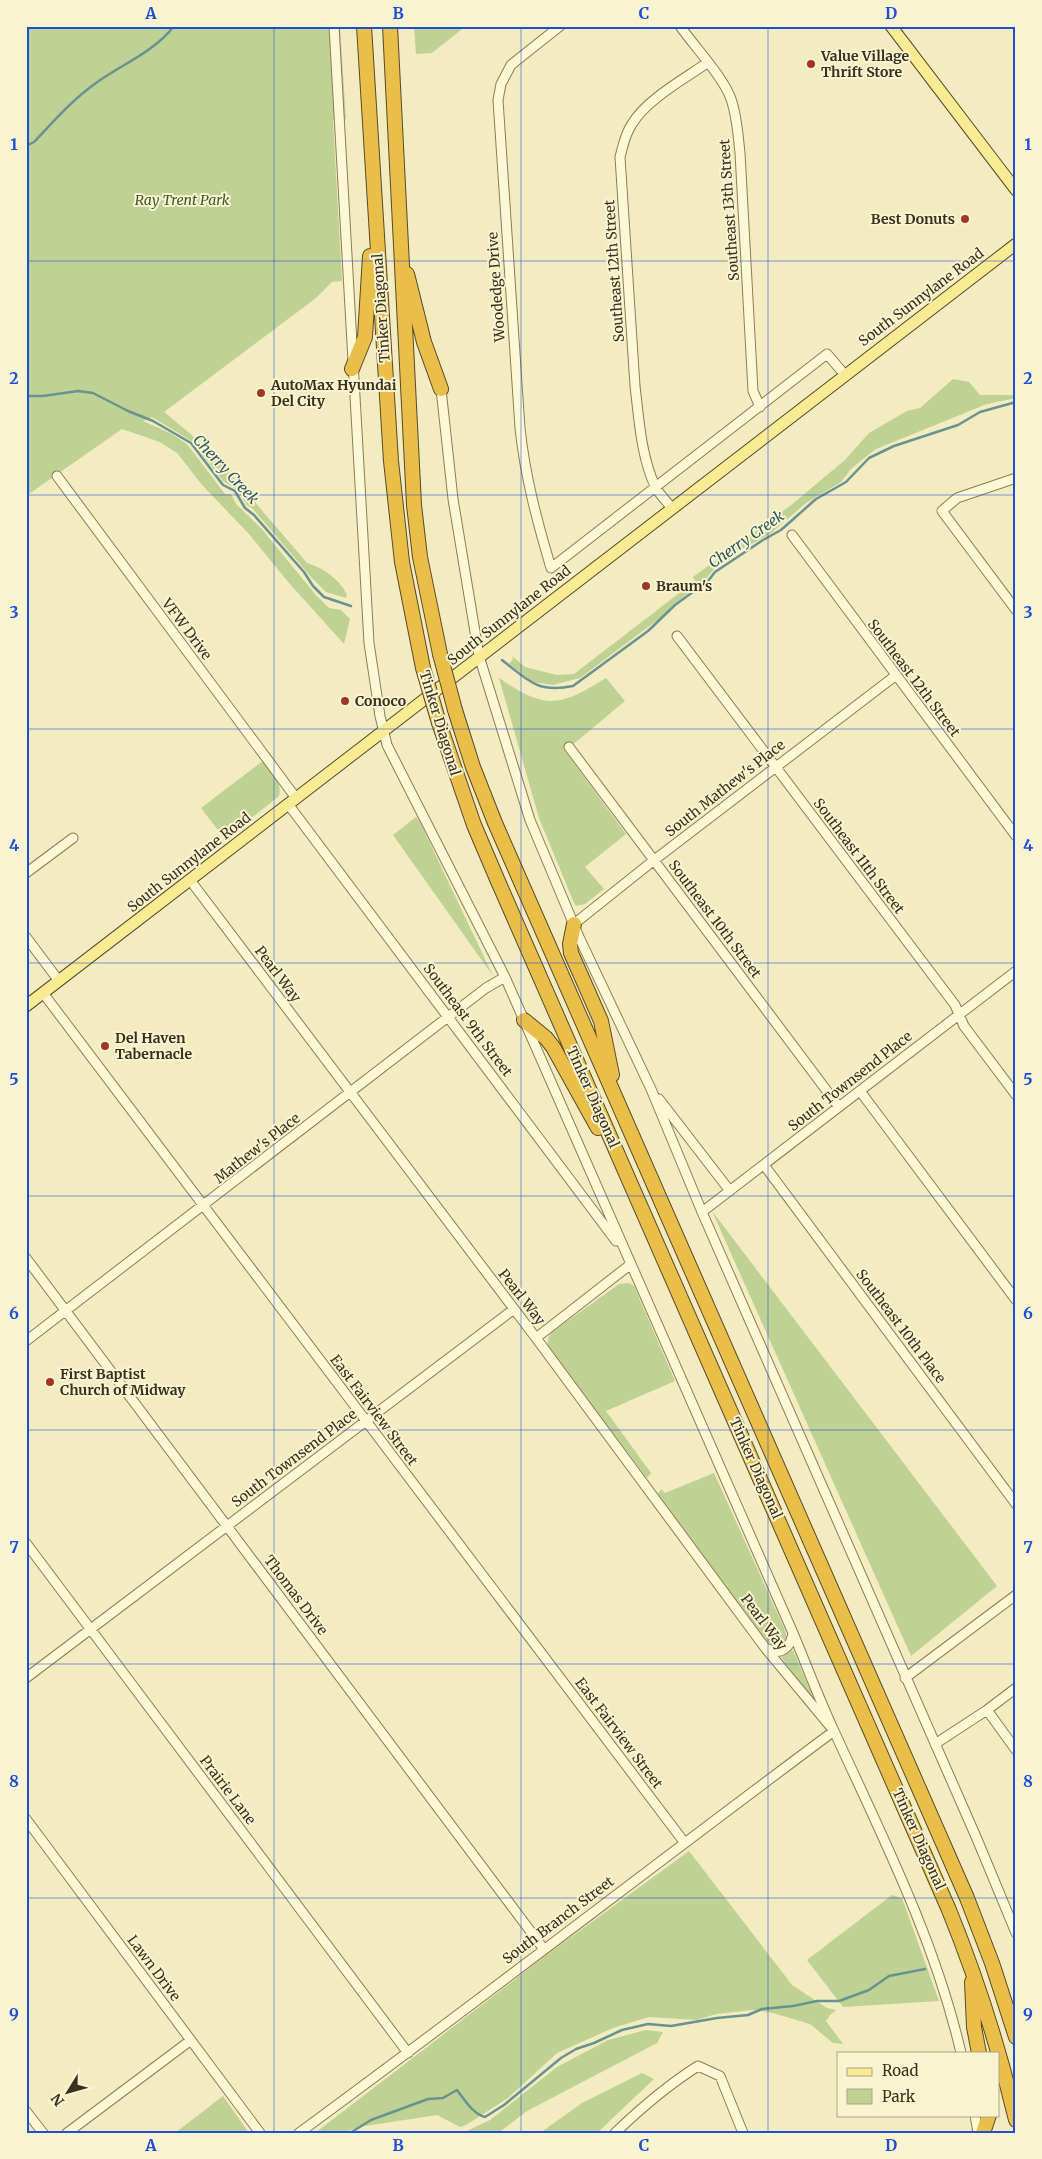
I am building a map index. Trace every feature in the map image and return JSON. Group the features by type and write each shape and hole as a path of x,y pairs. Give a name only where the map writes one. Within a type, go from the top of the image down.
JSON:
{"highway":[{"name":"Tinker Diagonal","path":"364,26 395,505 402,562 423,668 439,723 474,824 497,879 930,1864 971,1963 998,2052"},
{"name":"Tinker Diagonal","path":"390,26 414,505 420,557 440,654 455,710 473,767 495,823 967,1898 992,1963 1016,2037"},
{"path":"352,369 365,332 374,200"},
{"path":"400,244 424,342 441,389"},
{"path":"574,924 570,944 571,953 601,1021 619,1105"},
{"path":"524,1020 546,1038 553,1047 632,1184"},
{"path":"971,1963 974,2027 979,2052"},
{"path":"992,1963 1016,2016"},
{"name":"Tinker Diagonal","path":"1000,2058 1016,2120"},
{"path":"983,2133 989,2116"}],"main road":[{"path":"891,26 1016,190"},
{"name":"South Sunnylane Road","path":"26,1006 1016,244"}],"street":[{"path":"334,26 369,643 380,716 387,745 505,977 793,1633 834,1731 866,1798 921,1926 951,2012 961,2052"},
{"name":"Woodedge Drive","path":"551,568 532,504 524,466 498,100 502,84 511,65 560,26"},
{"name":"Southeast 13th Street","path":"680,26 721,81 731,98 736,116 740,153 754,391 760,407"},
{"name":"Southeast 12th Street","path":"672,508 656,487 648,465 635,386 620,157 624,141 632,123 648,106 707,63"},
{"name":"South Sunnylane Road","path":"551,568 828,354 845,374"},
{"path":"441,389 453,498 479,656 527,811 574,924 651,1088 702,1212 997,1885 1016,1933"},
{"name":"VFW Drive","path":"57,476 292,801"},
{"path":"1016,478 957,498 942,511 1016,610"},
{"name":"Southeast 12th Street","path":"792,535 895,676 1016,836"},
{"name":"Southeast 11th Street","path":"676,636 955,1005 964,1026 1016,1095"},
{"name":"South Mathew's Place","path":"574,924 774,767 895,676"},
{"name":"Southeast 10th Street","path":"569,747 839,1107"},
{"name":"Southeast 9th Street","path":"292,801 448,1017 625,1254"},
{"path":"26,873 73,838"},
{"name":"Pearl Way","path":"190,880 536,1338 766,1648 834,1731"},
{"path":"26,937 60,981"},
{"name":"South Townsend Place","path":"702,1212 1016,971"},
{"name":"Mathew's Place","path":"26,1341 486,988 505,977"},
{"name":"East Fairview Street","path":"43,993 684,1842"},
{"path":"651,1088 730,1191"},
{"path":"860,1091 1016,1300"},
{"name":"Southeast 10th Place","path":"764,1165 1016,1504"},
{"name":"Thomas Drive","path":"26,1258 543,1948"},
{"path":"536,1338 631,1264"},
{"name":"South Townsend Place","path":"26,1678 514,1309"},
{"name":"Prairie Lane","path":"26,1543 408,2053"},
{"path":"905,1678 1016,1595"},
{"path":"766,1648 774,1652 784,1650 790,1643 793,1633"},
{"path":"935,1744 987,1710 1016,1688"},
{"path":"987,1710 1016,1750"},
{"name":"South Branch Street","path":"299,2133 408,2053 543,1948 834,1731"},
{"name":"Lawn Drive","path":"26,1820 260,2133"},
{"path":"68,2133 191,2040"},
{"path":"616,2133 640,2109 698,2066 720,2076 742,2133"},
{"path":"26,2110 43,2133"},
{"path":"975,2116 978,2133"}],"green space":[{"name":"Ray Trent Park","path":"26,26 340,26 346,119 333,120 342,281 332,282 316,298 164,412 212,452 307,563 325,571 335,579 344,589 347,595 346,598 326,592 312,578 253,509 247,505 237,490 223,481 193,442 152,417 143,421 172,434 187,444 225,494 231,494 236,504 261,528 315,594 329,608 341,610 350,619 344,644 289,583 248,533 203,486 177,453 160,442 122,429 26,496"},
{"path":"414,26 466,26 432,53 416,54"},
{"path":"953,379 969,382 980,395 1016,395 1016,398 987,404 876,449 852,468 841,482 806,503 770,534 733,554 660,618 580,678 553,685 533,682 509,664 513,659 512,656 525,667 557,675 574,674 695,581 693,577 790,506 845,460 869,433 907,411 920,408"},
{"path":"499,678 529,696 552,701 576,695 606,678 625,701 565,751 626,834 585,867 604,889 585,904 576,906 574,903 539,818"},
{"path":"263,761 278,781 279,796 225,839 201,808"},
{"path":"416,817 419,820 493,976 393,835"},
{"path":"712,1211 997,1586 911,1656"},
{"path":"629,1283 634,1286 675,1381 606,1411 651,1473 647,1478 547,1346 552,1332 619,1284"},
{"path":"714,1473 785,1630 787,1639 781,1646 774,1646 767,1641 658,1494 661,1489 665,1493"},
{"path":"793,1650 817,1706 781,1657"},
{"path":"689,1851 792,1985 827,2008 836,2010 826,2021 843,2044 833,2043 810,2024 773,2013 753,2010 716,2014 697,2020 649,2017 613,2028 557,2053 508,2098 466,2125 460,2127 437,2115 359,2127 343,2133 315,2133 548,1954"},
{"path":"892,1895 902,1898 939,2001 843,2007 807,1960"},
{"path":"646,2030 663,2032 657,2043 527,2111 498,2133 467,2131 490,2120 557,2067 608,2040"},
{"path":"642,2073 654,2079 597,2133 540,2133 582,2103"},
{"path":"223,2096 249,2133 175,2133"}],"waterway":[{"path":"26,146 34,142 79,96 106,76 157,44 174,26"},
{"name":"Cherry Creek","path":"26,396 43,396 78,391 93,393 128,411 153,421 191,443 223,485 235,491 245,508 254,515 304,572 313,586 324,597 351,606"},
{"name":"Cherry Creek","path":"502,660 534,684 551,688 573,686 648,631 675,605 708,581 715,572 781,530 816,499 846,482 869,458 894,446 958,425 980,412 1016,402"},
{"path":"350,2133 371,2120 428,2099 443,2098 457,2090 473,2110 485,2117 504,2105 561,2058 576,2049 622,2030 648,2024 671,2026 748,2015 762,2009 817,2001 839,2001 869,1990 889,1976 925,1969"}],"place":[{"name":"Value Village Thrift Store","path":"811,64"},
{"name":"Best Donuts","path":"965,219"},
{"name":"AutoMax Hyundai Del City","path":"261,393"},
{"name":"Braum's","path":"646,586"},
{"name":"Conoco","path":"345,701"},
{"name":"Del Haven Tabernacle","path":"105,1046"},
{"name":"First Baptist Church of Midway","path":"50,1382"}]}
